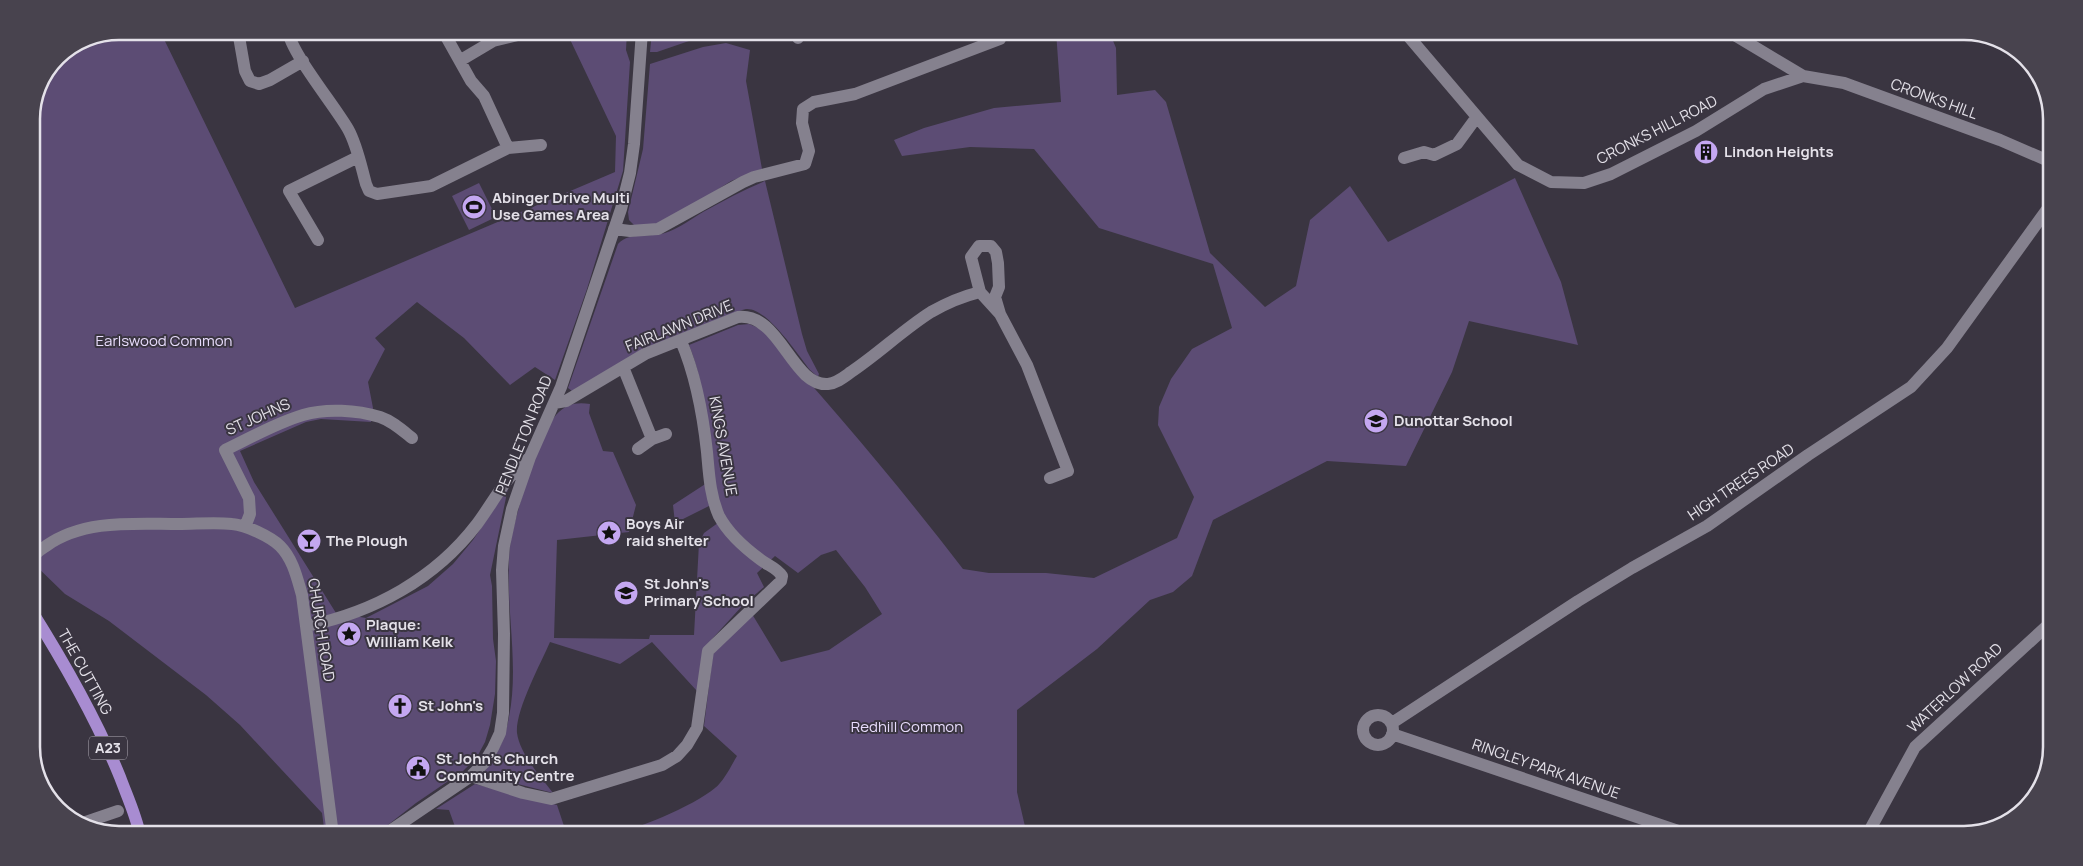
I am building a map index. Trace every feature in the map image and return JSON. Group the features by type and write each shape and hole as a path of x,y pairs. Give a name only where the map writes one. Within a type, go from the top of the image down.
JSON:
{"main road":[{"name":"THE CUTTING","path":"40,623 66,665 105,742 132,807 137,826"}],"street":[{"path":"240,40 245,71 250,81 259,84 270,80 303,61"},
{"path":"290,40 349,131 369,191 377,194 431,186 508,148 541,145"},
{"path":"448,40 471,81 484,96 508,148"},
{"path":"460,60 497,40"},
{"name":"PENDLETON ROAD","path":"397,826 471,776 484,763 494,748 500,733 503,713 504,634 502,570 504,546 512,509 530,457 554,403 621,209 632,163 641,40"},
{"path":"614,230 630,232 658,229 754,177 805,164 808,152 802,123 804,109 814,102 855,94 997,40"},
{"name":"CRONKS HILL ROAD","path":"1412,40 1452,86 1476,118 1518,165 1551,182 1584,183 1611,174 1696,131 1764,89 1803,76"},
{"path":"1743,40 1803,76"},
{"name":"CRONKS HILL","path":"1803,76 1844,83 2000,140 2043,159"},
{"path":"1404,158 1424,152 1434,154 1457,144 1476,118"},
{"path":"318,240 289,191 358,157"},
{"name":"HIGH TREES ROAD","path":"1392,729 1578,601 1707,526 1912,387 1947,348 2043,215"},
{"path":"1000,314 980,292 971,257 978,246 991,246 996,252 999,287 995,297 1000,314 1027,365 1074,470 1050,478"},
{"name":"FAIRLAWN DRIVE","path":"554,403 566,401 645,354 682,341 738,317 748,316 759,321 784,347 804,373 815,382 827,384 837,381 868,361 931,312 980,292"},
{"name":"KINGS AVENUE","path":"471,776 523,793 551,799 654,768 677,756 687,745 697,728 708,651 781,581 782,576 778,570 761,560 729,532 719,515 708,477 707,453 696,387 690,362 682,341"},
{"path":"623,367 652,439"},
{"name":"ST JOHNS","path":"245,527 250,514 249,498 225,450 304,414 330,411 381,418 398,427 412,438"},
{"path":"638,449 652,439 666,434"},
{"path":"307,626 351,615 390,597 423,577 459,545 477,523 508,478 530,457"},
{"name":"CHURCH ROAD","path":"40,551 52,542 91,527 111,525 232,524 245,527 280,546 289,558 297,575 302,595 332,826"},
{"name":"WATERLOW ROAD","path":"1872,826 1915,747 2043,630"},
{"name":"RINGLEY PARK AVENUE","path":"1392,729 1665,826"},
{"path":"90,820 118,811"}],"green space":[{"name":"Earlswood Common","path":"119,40 164,40 295,308 615,172 616,136 570,40 627,40 626,50 630,62 623,171 587,289 555,380 535,367 510,385 464,338 417,302 375,338 385,349 368,382 373,408 371,422 321,419 306,422 240,451 254,482 336,613 366,618 428,586 453,564 473,540 508,488 490,575 496,661 495,694 485,742 477,757 463,771 387,826 324,826 322,813 240,725 206,695 109,621 65,594 40,570 40,113 48,84 56,71 67,60 93,44"},
{"path":"651,40 692,40 657,52 650,52"},
{"name":"Redhill Common","path":"1057,40 1113,40 1116,48 1117,95 1155,90 1166,102 1210,253 1265,307 1296,286 1310,220 1350,186 1388,242 1515,178 1561,282 1578,345 1469,321 1452,372 1406,466 1327,461 1213,520 1192,576 1173,592 1150,600 1097,649 1017,710 1017,792 1025,826 639,826 679,810 705,795 718,785 737,756 704,726 713,654 752,614 781,662 829,650 882,614 865,587 836,550 821,555 798,573 775,556 757,573 764,587 743,605 712,639 697,691 652,642 620,664 550,642 524,700 517,724 517,733 526,757 553,793 482,775 502,741 509,717 512,696 513,654 509,568 512,535 535,457 550,424 556,415 567,406 580,403 590,404 589,413 603,451 613,452 636,505 629,532 557,540 554,638 649,639 650,635 694,635 699,543 704,533 722,520 715,503 675,523 673,505 713,479 699,377 689,345 738,325 749,324 761,329 865,447 963,569 989,573 1046,573 1094,578 1177,538 1194,497 1158,425 1159,407 1171,379 1192,349 1232,328 1213,264 1099,228 1034,149 970,147 902,156 894,140 924,128 994,108 1061,102"},
{"path":"726,43 750,50 746,81 762,169 731,181 654,225 634,225 629,220 628,212 643,149 650,64 703,47"},
{"path":"765,181 802,334 807,351 819,374 818,377 810,370 772,323 754,310 746,309 731,314 572,391 568,388 618,244 634,236 670,231"},
{"name":"Abinger Drive Multi Use Games Area","path":"479,183 496,217 469,230 452,196"},
{"path":"475,784 557,805 564,826 455,826 449,810 436,809"}],"place":[{"name":"Lindon Heights","path":"1706,152"},
{"name":"Abinger Drive Multi Use Games Area","path":"474,207"},
{"name":"Dunottar School","path":"1376,421"},
{"name":"Boys Air raid shelter","path":"609,533"},
{"name":"The Plough","path":"309,541"},
{"name":"St John's Primary School","path":"626,593"},
{"name":"Plaque: William Kelk","path":"349,634"},
{"name":"St John's","path":"400,706"},
{"name":"St John's Church Community Centre","path":"418,768"}]}
